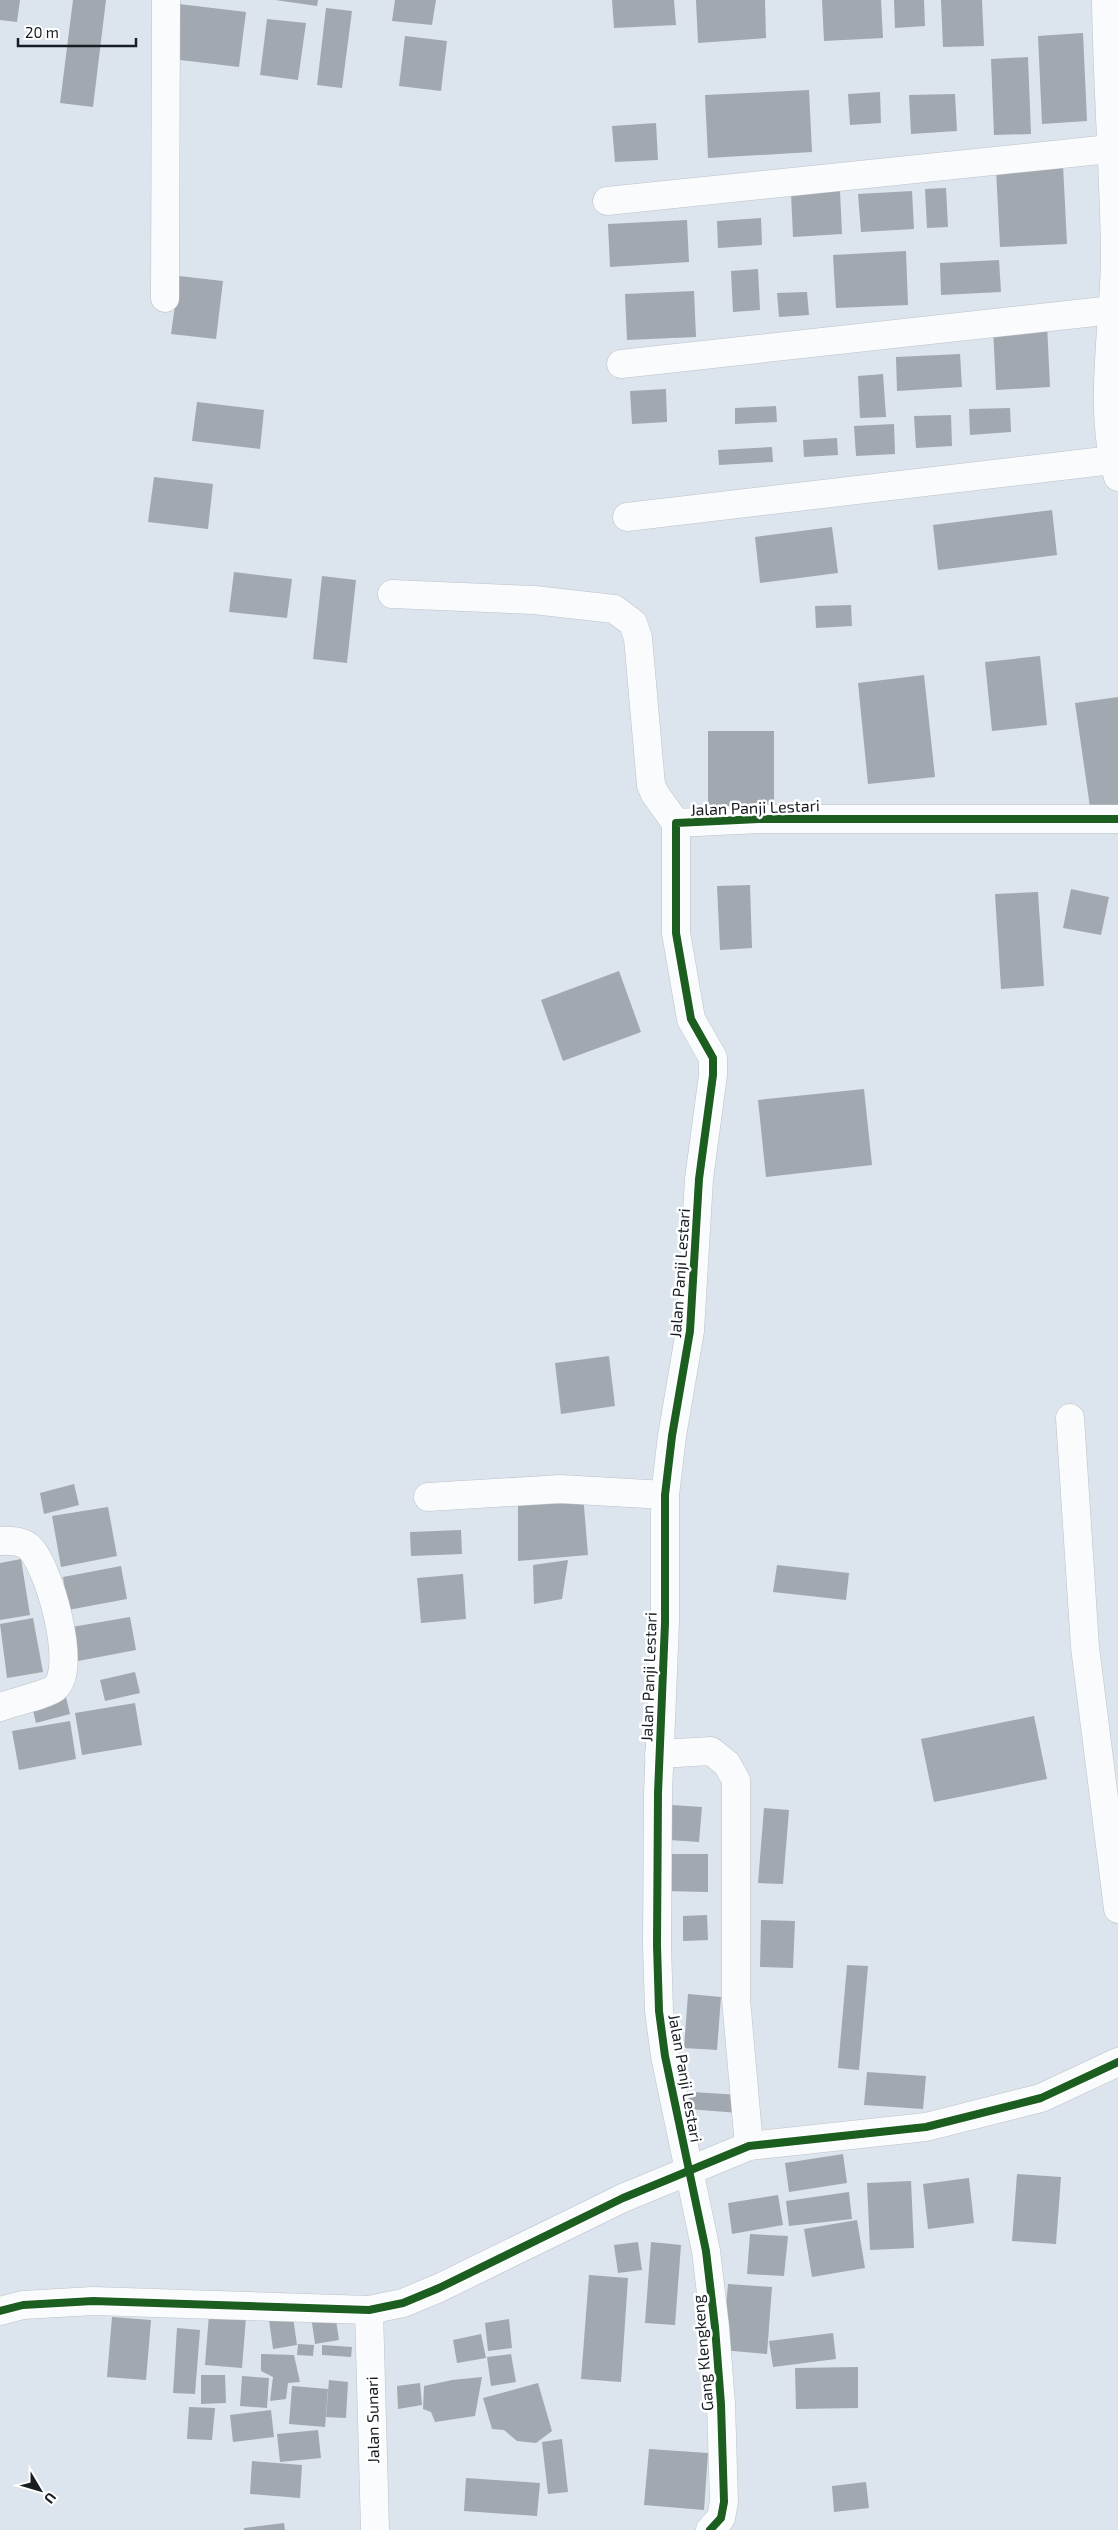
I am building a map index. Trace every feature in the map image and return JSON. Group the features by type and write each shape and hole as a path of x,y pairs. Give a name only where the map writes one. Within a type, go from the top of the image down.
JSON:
{"street":[{"path":"165,298 166,0"},
{"path":"627,517 1115,469 1108,417 1115,255 1106,0"},
{"path":"608,201 1110,149"},
{"path":"621,364 1113,310"},
{"path":"392,594 534,600 614,609 633,623 638,638 651,785 655,794 676,823"},
{"name":"Jalan Panji Lestari","path":"690,2172 672,2101 659,2010 657,1945 659,1754 665,1623 665,1495 672,1436 690,1331 699,1179 713,1075 713,1058 691,1019 676,932 676,823 759,819 1118,818"},
{"path":"1070,1418 1085,1647 1118,1909"},
{"path":"428,1497 560,1489 665,1495"},
{"path":"0,1541 8,1540 28,1546 38,1557 54,1601 63,1641 64,1662 62,1677 54,1689 0,1707"},
{"path":"659,1754 712,1751 728,1764 736,1780 736,1999 749,2146"},
{"path":"0,2311 23,2305 93,2302 369,2310 403,2303 439,2288 623,2198 690,2172 749,2146 926,2127 1040,2098 1118,2062"},
{"name":"Gang Klengkeng","path":"690,2172 706,2251 715,2327 721,2404 724,2502 721,2518 710,2530"},
{"name":"Jalan Sunari","path":"369,2310 375,2530"}],"building":[{"path":"0,0 20,0 17,22 0,20"},
{"path":"73,0 106,0 93,107 60,103"},
{"path":"275,0 318,0 317,6"},
{"path":"395,0 436,0 432,25 392,21"},
{"path":"612,0 674,0 676,25 614,28"},
{"path":"696,0 765,0 766,38 698,43"},
{"path":"822,0 881,0 883,38 824,41"},
{"path":"894,0 924,0 925,26 895,28"},
{"path":"941,0 982,0 984,46 943,47"},
{"path":"179,4 246,12 239,67 172,59"},
{"path":"326,8 352,11 342,88 317,85"},
{"path":"267,19 306,23 298,80 260,75"},
{"path":"1083,33 1087,121 1042,124 1038,36"},
{"path":"405,36 447,41 441,91 399,86"},
{"path":"1028,57 1031,134 994,135 991,59"},
{"path":"809,90 812,152 708,158 705,95"},
{"path":"880,92 881,123 850,125 848,94"},
{"path":"955,94 957,131 911,134 909,95"},
{"path":"656,123 658,160 615,162 612,126"},
{"path":"1063,165 1067,244 1000,247 996,169"},
{"path":"946,188 948,227 927,228 925,189"},
{"path":"840,191 842,234 793,237 791,193"},
{"path":"912,191 914,229 861,232 858,194"},
{"path":"761,218 762,245 718,248 717,221"},
{"path":"687,220 689,262 610,267 608,224"},
{"path":"906,251 908,305 836,308 833,255"},
{"path":"999,260 1001,292 941,295 940,263"},
{"path":"758,269 760,310 733,312 731,271"},
{"path":"179,276 223,281 216,339 171,334"},
{"path":"694,291 696,337 627,340 625,294"},
{"path":"807,292 809,315 779,317 777,293"},
{"path":"1047,324 1050,387 996,390 993,327"},
{"path":"960,354 962,387 897,391 896,357"},
{"path":"883,374 886,417 860,418 858,376"},
{"path":"666,389 667,422 632,424 630,391"},
{"path":"197,402 264,410 260,449 192,441"},
{"path":"776,406 777,422 735,424 735,408"},
{"path":"1010,408 1011,432 970,435 969,409"},
{"path":"951,415 952,446 916,448 914,416"},
{"path":"894,424 895,454 856,456 854,426"},
{"path":"837,438 838,455 804,457 803,440"},
{"path":"772,447 773,462 719,465 718,450"},
{"path":"154,477 213,484 208,529 148,522"},
{"path":"1052,510 1057,555 938,570 933,525"},
{"path":"832,527 838,573 760,583 755,537"},
{"path":"234,572 292,579 287,618 229,612"},
{"path":"322,576 356,580 347,663 313,659"},
{"path":"851,605 852,626 816,628 815,606"},
{"path":"1040,656 1047,725 992,731 985,662"},
{"path":"924,675 935,777 868,784 858,683"},
{"path":"1118,697 1118,811 1091,814 1075,703"},
{"path":"708,731 774,731 774,811 708,813"},
{"path":"750,885 752,948 720,950 717,886"},
{"path":"1071,889 1109,897 1101,935 1063,928"},
{"path":"1038,892 1044,986 1001,989 995,894"},
{"path":"619,971 641,1032 563,1061 541,1000"},
{"path":"864,1089 872,1165 766,1177 758,1100"},
{"path":"609,1356 615,1406 561,1414 555,1363"},
{"path":"74,1484 79,1505 44,1514 40,1493"},
{"path":"583,1494 588,1555 518,1561 518,1500"},
{"path":"108,1507 117,1556 61,1567 52,1516"},
{"path":"461,1530 462,1554 411,1556 410,1532"},
{"path":"21,1559 30,1615 0,1620 0,1563"},
{"path":"568,1560 562,1599 534,1604 533,1565"},
{"path":"777,1565 849,1573 846,1600 773,1592"},
{"path":"121,1566 127,1599 68,1610 63,1577"},
{"path":"463,1574 466,1619 421,1623 417,1578"},
{"path":"130,1617 136,1650 78,1661 72,1627"},
{"path":"33,1618 43,1672 7,1678 0,1624"},
{"path":"135,1672 140,1693 105,1701 100,1680"},
{"path":"65,1693 70,1714 36,1723 31,1702"},
{"path":"135,1703 142,1745 82,1755 75,1713"},
{"path":"1034,1716 1047,1779 934,1802 921,1739"},
{"path":"70,1721 76,1759 19,1770 12,1731"},
{"path":"672,1805 702,1807 699,1842 669,1840"},
{"path":"764,1808 789,1810 783,1884 758,1883"},
{"path":"666,1854 708,1854 708,1892 665,1891"},
{"path":"707,1915 708,1940 683,1941 683,1916"},
{"path":"761,1920 795,1921 793,1968 760,1967"},
{"path":"847,1965 868,1966 859,2070 838,2068"},
{"path":"688,1994 721,1997 717,2050 684,2048"},
{"path":"867,2072 926,2076 923,2109 864,2105"},
{"path":"677,2091 740,2095 739,2113 675,2108"},
{"path":"843,2154 847,2183 789,2192 785,2163"},
{"path":"1017,2174 1061,2177 1056,2244 1012,2241"},
{"path":"969,2178 974,2223 928,2229 923,2184"},
{"path":"911,2181 914,2248 870,2250 867,2183"},
{"path":"849,2192 852,2219 789,2226 786,2201"},
{"path":"778,2195 783,2225 732,2234 728,2203"},
{"path":"857,2220 865,2268 812,2277 804,2229"},
{"path":"750,2234 788,2236 784,2276 747,2274"},
{"path":"638,2242 642,2270 618,2273 614,2245"},
{"path":"651,2242 681,2245 675,2325 645,2323"},
{"path":"589,2275 628,2278 621,2382 581,2379"},
{"path":"728,2284 772,2287 767,2354 722,2350"},
{"path":"335,2313 339,2340 315,2344 311,2316"},
{"path":"209,2314 246,2317 242,2368 205,2365"},
{"path":"112,2317 151,2320 146,2380 107,2377"},
{"path":"293,2317 297,2345 273,2349 269,2320"},
{"path":"509,2319 512,2348 488,2351 485,2323"},
{"path":"177,2328 200,2330 195,2394 173,2393"},
{"path":"833,2333 836,2359 773,2367 769,2341"},
{"path":"481,2334 486,2358 457,2363 453,2340"},
{"path":"298,2344 314,2345 313,2356 297,2355"},
{"path":"322,2345 352,2347 351,2357 322,2355"},
{"path":"261,2354 294,2355 300,2382 288,2383 286,2399 270,2401 273,2377 261,2371"},
{"path":"511,2354 516,2382 491,2386 487,2357"},
{"path":"858,2367 858,2408 796,2409 795,2368"},
{"path":"201,2375 225,2375 226,2403 201,2404"},
{"path":"242,2376 269,2378 267,2408 240,2406"},
{"path":"482,2377 475,2416 435,2422 431,2412 423,2409 424,2386 452,2380"},
{"path":"329,2380 348,2382 346,2418 326,2417"},
{"path":"420,2383 422,2405 398,2409 397,2386"},
{"path":"538,2383 552,2431 536,2443 517,2441 504,2430 492,2429 483,2398"},
{"path":"292,2386 328,2389 325,2427 289,2424"},
{"path":"189,2407 215,2408 212,2440 187,2439"},
{"path":"271,2410 274,2437 233,2442 230,2415"},
{"path":"318,2430 321,2458 280,2462 277,2434"},
{"path":"562,2439 568,2492 548,2494 542,2442"},
{"path":"649,2449 708,2453 704,2510 644,2505"},
{"path":"252,2461 302,2465 300,2498 250,2494"},
{"path":"466,2478 540,2483 537,2516 464,2511"},
{"path":"866,2482 869,2508 834,2512 832,2486"},
{"path":"284,2523 285,2530 244,2530 244,2528"}],"cycle path":[{"path":"710,2530 721,2518 724,2502 721,2404 715,2327 706,2251 665,2056 659,2011 657,1945 658,1793 665,1623 665,1495 672,1436 690,1331 699,1179 713,1075 713,1058 691,1019 676,933 676,823 759,819 1118,819"},
{"path":"0,2311 23,2305 93,2301 369,2310 403,2303 439,2288 623,2198 749,2146 926,2127 1041,2098 1118,2062"}]}
